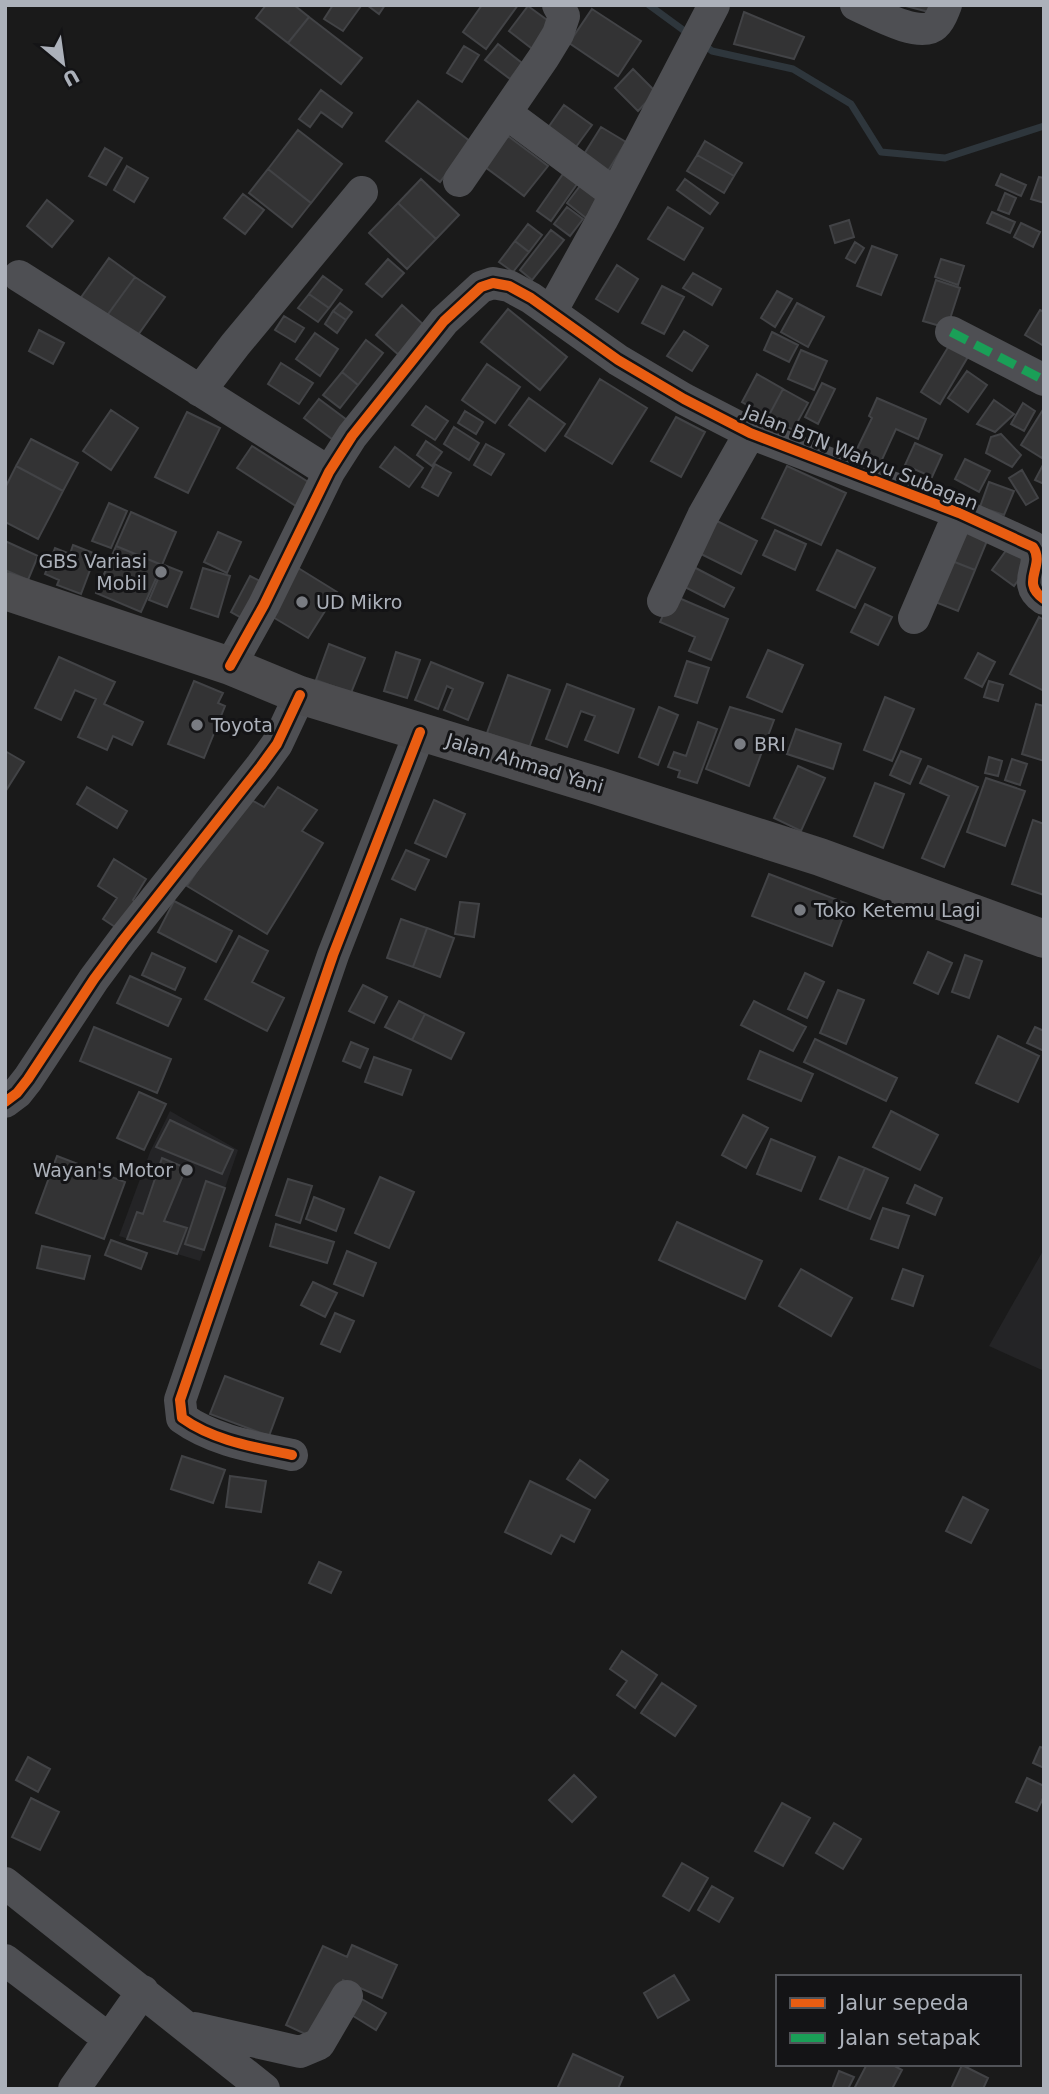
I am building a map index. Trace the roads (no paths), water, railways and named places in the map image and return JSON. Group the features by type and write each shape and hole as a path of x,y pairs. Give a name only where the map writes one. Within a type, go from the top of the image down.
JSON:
{"highway":[{"name":"Jalan Ahmad Yani","path":"5,592 230,666 300,695 820,857 1044,939"}],"street":[{"path":"458,181 558,34 564,16 558,5"},
{"path":"551,312 715,5"},
{"path":"856,5 913,29 927,30 938,24 946,5"},
{"path":"506,113 615,194"},
{"path":"200,391 362,192"},
{"path":"19,276 329,472"},
{"name":"Jalan BTN Wahyu Subagan","path":"230,666 264,605 329,472 352,436 444,321 481,287 493,283 509,286 618,360 684,399 750,433 959,513 1033,547 1037,561 1033,589 1044,599"},
{"path":"951,332 1044,380"},
{"path":"663,601 703,516 750,433"},
{"path":"914,618 959,513"},
{"path":"5,1102 17,1093 34,1071 94,979 277,744 300,695"},
{"path":"292,1455 232,1442 196,1428 182,1418 180,1400 333,955 420,732"},
{"path":"5,1883 264,2089"},
{"path":"5,1960 109,2039"},
{"path":"74,2089 143,1991"},
{"path":"187,2027 300,2052 319,2044 347,1996"}],"waterway":[{"path":"649,5 690,35"},
{"path":"703,44 712,51 793,69 851,104 881,152 945,158 1044,126"}],"place":[{"name":"GBS Variasi Mobil","path":"161,572"},
{"name":"UD Mikro","path":"302,602"},
{"name":"Toyota","path":"197,725"},
{"name":"BRI","path":"740,744"},
{"name":"Toko Ketemu Lagi","path":"800,910"},
{"name":"Wayan's Motor","path":"187,1170"}]}
